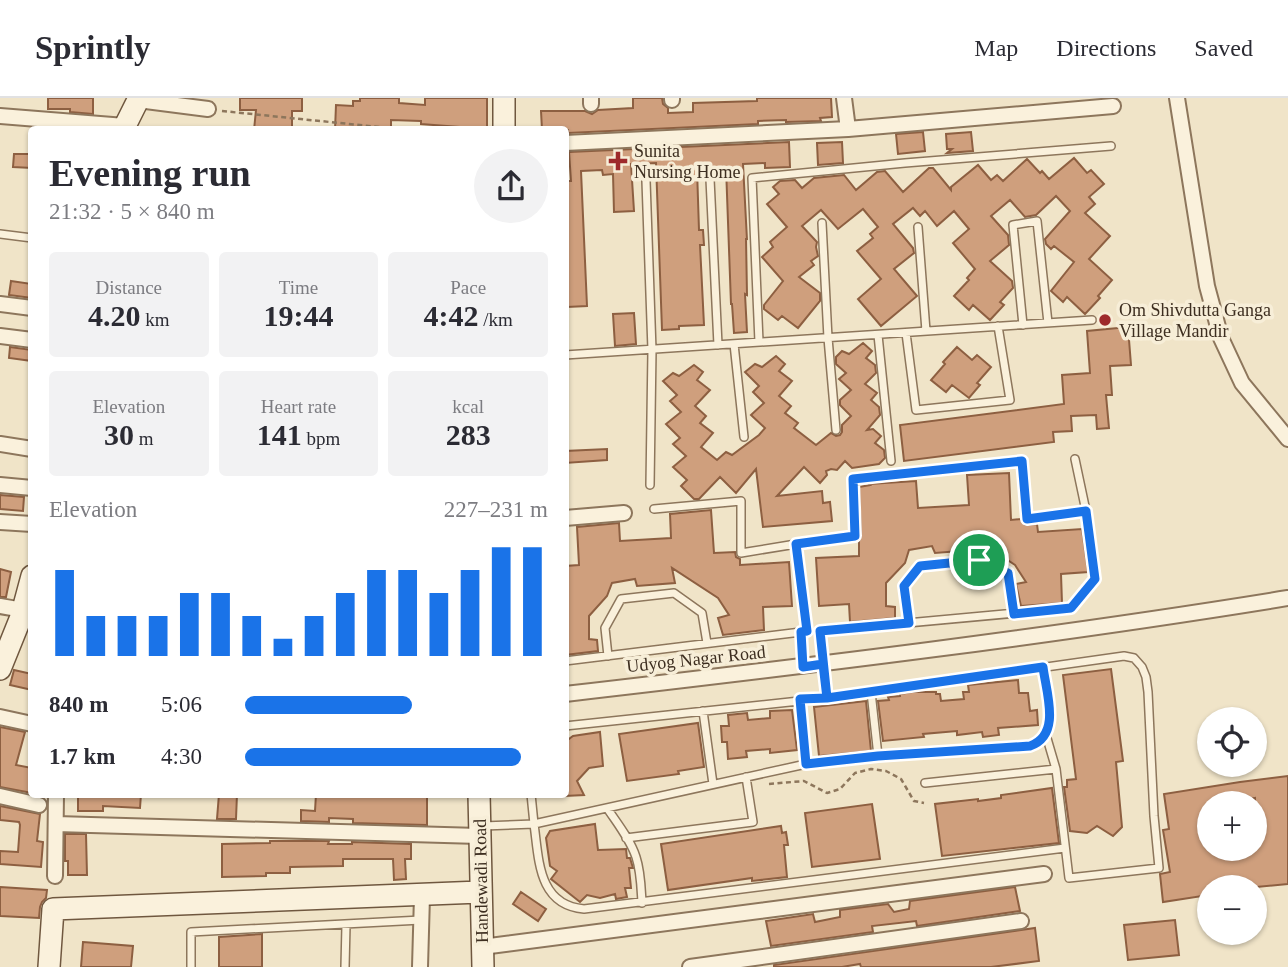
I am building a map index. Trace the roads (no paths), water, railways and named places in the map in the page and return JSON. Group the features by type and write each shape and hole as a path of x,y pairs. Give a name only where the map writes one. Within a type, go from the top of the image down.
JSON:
{"street":[{"path":"504,98 504,126"},
{"path":"844,98 848,129"},
{"path":"1177,98 1208,286 1221,338 1242,383 1288,439"},
{"path":"125,126 139,99 208,109"},
{"path":"569,144 848,129 1113,106"},
{"path":"0,116 103,126"},
{"path":"0,304 28,308"},
{"path":"0,336 28,340"},
{"path":"0,444 28,448"},
{"path":"0,485 28,488"},
{"path":"569,518 624,513"},
{"path":"0,522 28,524"},
{"path":"0,669 7,634 23,610 28,591"},
{"name":"Udyog Nagar Road","path":"569,694 803,667 1130,624 1288,598"},
{"path":"0,606 23,610"},
{"path":"0,717 28,723"},
{"path":"0,796 39,805"},
{"path":"55,876 57,798"},
{"name":"Handewadi Road","path":"479,798 483,957"},
{"path":"56,824 479,831"},
{"path":"483,957 1044,874"},
{"path":"49,967 53,909 480,892"},
{"path":"420,967 422,896"},
{"path":"690,967 1021,921"}],"lane":[{"path":"759,342 752,178 1111,146"},
{"path":"710,179 718,345"},
{"path":"646,181 652,350 650,485"},
{"path":"1023,325 1013,225 1037,222 1048,323"},
{"path":"822,223 836,430"},
{"path":"918,227 926,331"},
{"path":"0,234 28,238"},
{"path":"569,355 1092,320"},
{"path":"906,332 916,410 1010,400 998,326"},
{"path":"878,335 891,461"},
{"path":"734,344 744,437"},
{"path":"569,661 804,631 1071,608 1095,579 1086,511 1074,459"},
{"path":"654,509 741,502 741,553 855,536 853,479 1022,461 1027,519 1086,511"},
{"path":"796,544 804,631 803,667"},
{"path":"909,623 904,586 920,566 979,560 1008,573 1014,614"},
{"path":"608,656 605,628 621,598 674,593 702,613 707,643"},
{"path":"820,631 827,698"},
{"path":"569,726 827,698 1124,656 1134,658 1142,667 1148,692 1159,868 1069,878 1056,769 1046,735"},
{"path":"479,831 534,824 806,764 878,756 1030,746 1046,735 1049,727 1050,715 1043,667"},
{"path":"871,692 878,756"},
{"path":"800,699 806,764"},
{"path":"703,711 713,784"},
{"path":"925,783 1056,769"},
{"path":"626,838 753,822 746,777"},
{"path":"531,798 540,867 545,882 551,894 561,903 573,908 642,903 1065,848"},
{"path":"607,807 637,858 642,903"},
{"path":"191,967 191,932 421,920"},
{"path":"345,967 346,925"}],"place":[{"name":"Sunita Nursing Home","path":"618,161"},
{"name":"Om Shivdutta Ganga Village Mandir","path":"1105,320"}]}
